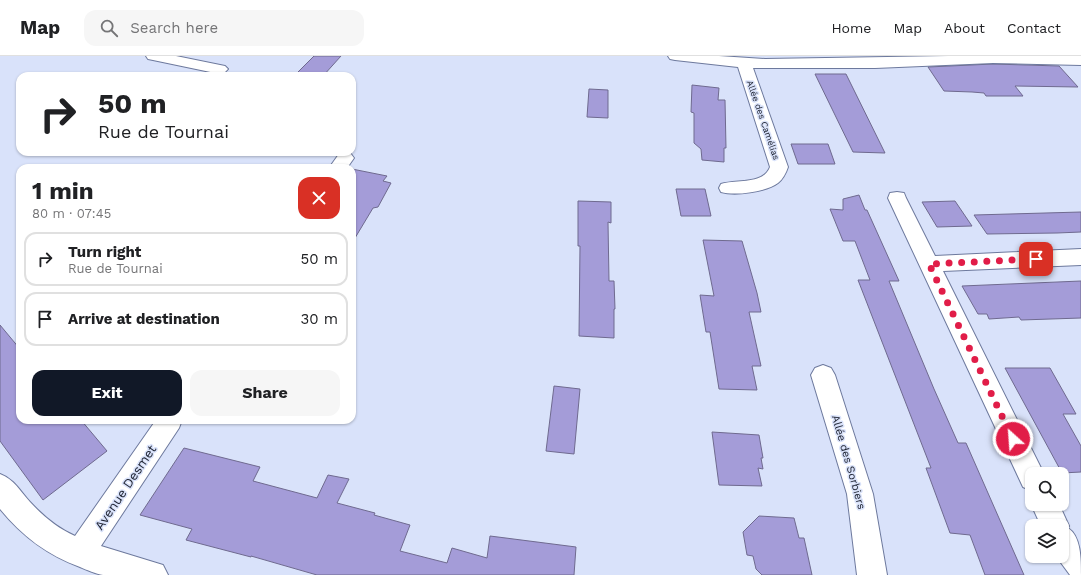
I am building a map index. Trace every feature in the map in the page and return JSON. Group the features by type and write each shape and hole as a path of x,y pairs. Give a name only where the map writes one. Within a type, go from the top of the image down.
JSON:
{"street":[{"path":"153,56 220,69"},
{"path":"675,56 744,63 876,63 993,59 1081,60"},
{"name":"Allée des Camélias","path":"728,188 768,181 776,174 779,167 744,63"},
{"path":"897,198 1027,467"},
{"path":"929,264 1081,257"},
{"name":"Allée des Sorbiers","path":"823,375 860,494 872,575"},
{"name":"Avenue Desmet","path":"80,553 167,424"},
{"path":"0,487 22,514 62,545 80,553 153,575"},
{"path":"1069,550 1081,566"}],"building":[{"path":"314,56 341,56 327,72 298,72"},
{"path":"993,64 1059,66 1078,87 1015,86 1023,96 986,96 984,93 944,91 928,67"},
{"path":"815,74 846,74 885,153 853,152"},
{"path":"692,85 719,88 718,100 725,100 726,148 724,148 724,162 702,160 701,149 694,143 694,113 691,112"},
{"path":"589,89 608,90 608,118 587,117"},
{"path":"791,144 828,144 835,164 798,164"},
{"path":"356,170 387,176 383,181 391,183 378,207 373,208 356,236"},
{"path":"676,189 705,189 711,216 681,216"},
{"path":"859,195 899,281 889,281 934,389 958,443 966,443 1024,575 985,575 970,535 950,533 926,468 931,468 858,280 870,280 855,241 843,241 830,209 843,210 843,199"},
{"path":"578,201 611,202 611,223 608,222 609,281 614,281 614,338 579,336 580,246 578,246"},
{"path":"955,201 972,226 937,227 922,202"},
{"path":"1081,212 1081,232 1057,233 987,234 974,215"},
{"path":"703,240 742,241 761,312 749,312 761,366 752,366 757,390 719,389 710,332 706,332 700,295 714,296"},
{"path":"1081,281 1081,318 1021,320 1019,317 989,319 987,314 978,314 962,286"},
{"path":"0,325 16,344 16,424 84,424 107,451 43,500 0,441"},
{"path":"1005,368 1050,368 1076,414 1063,414 1081,446 1081,472 1069,473 1069,467 1059,467"},
{"path":"554,386 580,389 574,454 546,451"},
{"path":"712,432 759,435 763,458 761,458 763,469 758,468 762,486 719,485"},
{"path":"184,448 260,467 253,481 317,498 328,475 349,479 337,503 375,513 374,515 410,525 400,551 447,563 452,548 487,558 490,536 576,547 574,575 317,575 251,556 186,540 192,529 140,515"},
{"path":"759,516 794,518 799,538 804,538 812,575 762,575 756,569 753,556 747,555 743,532"}],"route":[{"path":"1013,439 929,264 1036,259"}]}
